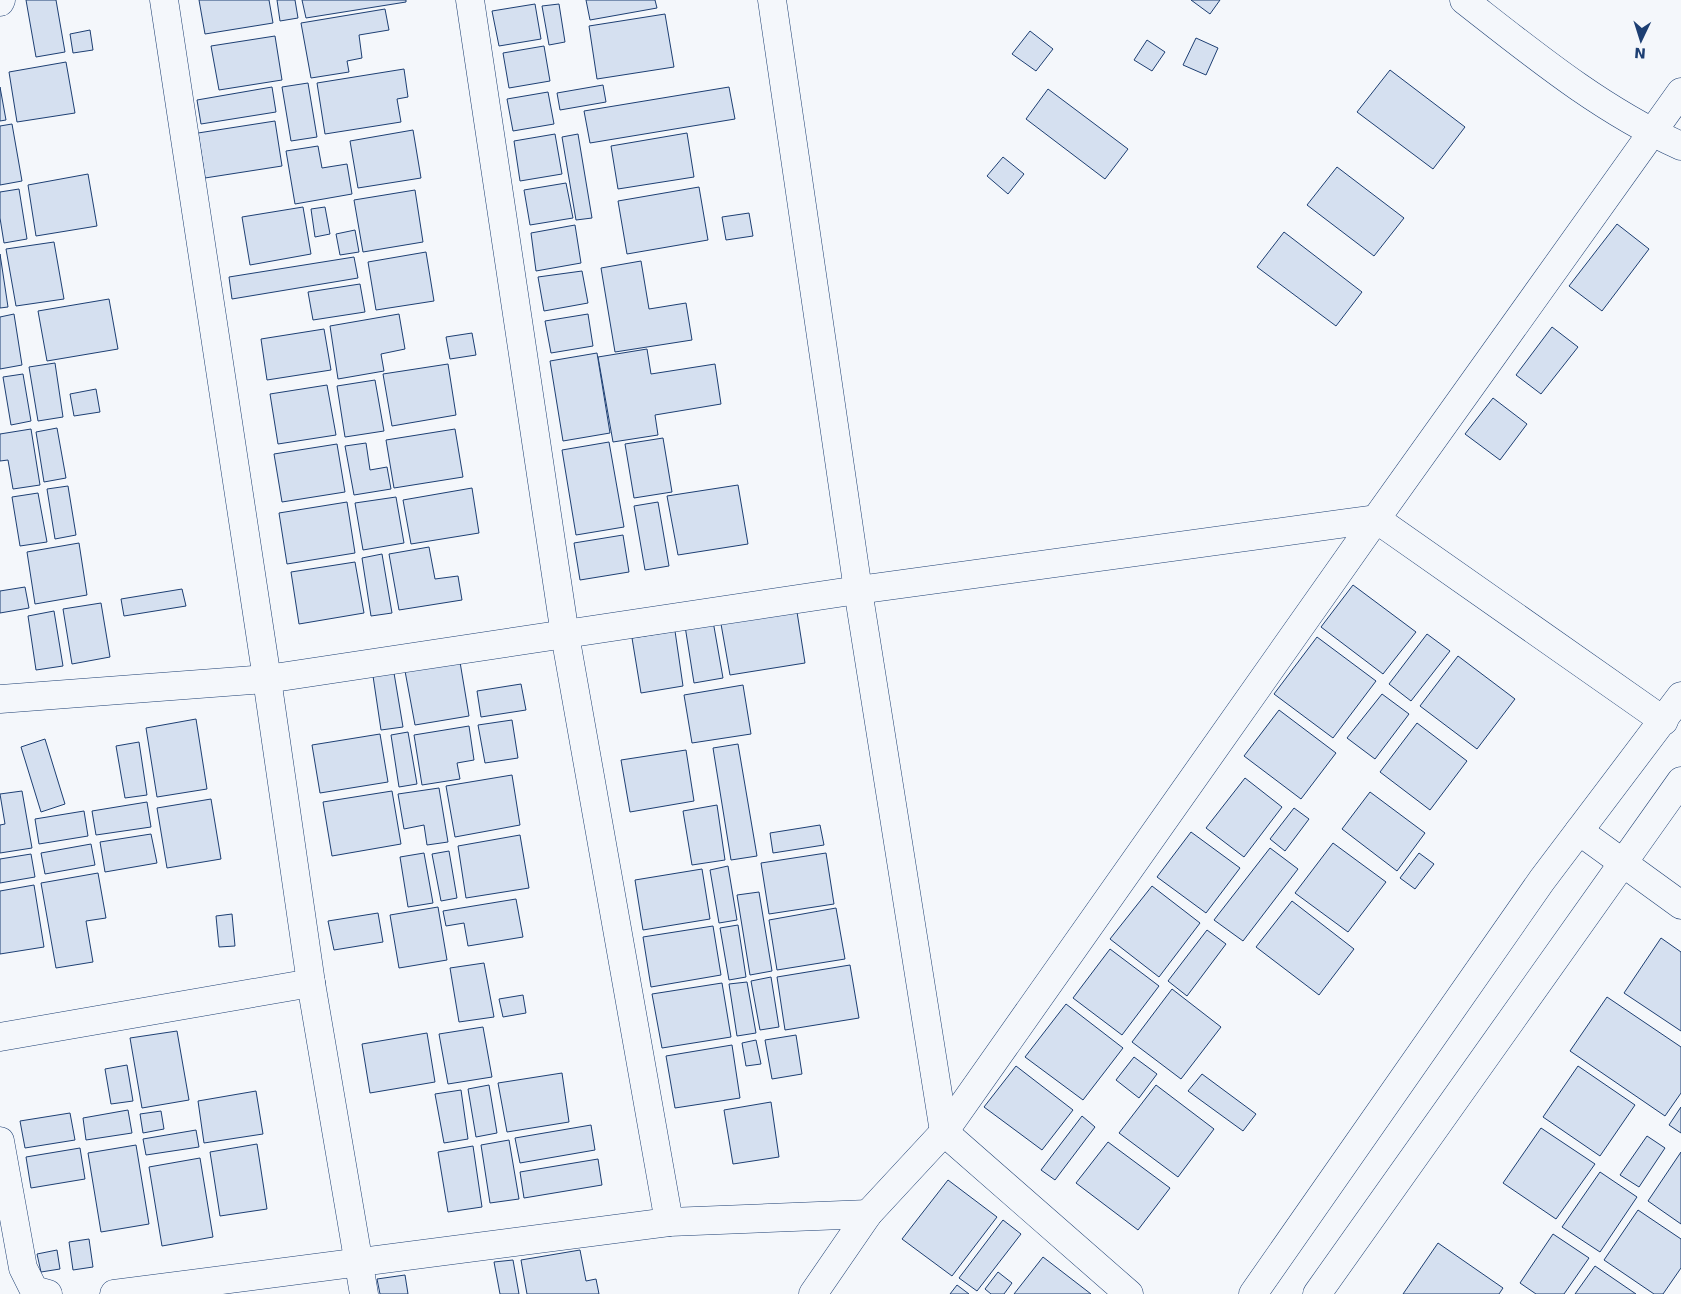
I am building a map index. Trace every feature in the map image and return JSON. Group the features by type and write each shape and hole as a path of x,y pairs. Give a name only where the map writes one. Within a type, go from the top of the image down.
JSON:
{"street":[{"path":"164,0 267,679 311,984 364,1294"},
{"path":"470,0 565,635 669,1222"},
{"path":"772,0 858,590 944,1132 1129,1294"},
{"path":"1464,0 1560,76 1653,133 1681,146"},
{"path":"813,1294 868,1214 944,1132 1376,519 1681,92"},
{"path":"0,699 267,679 858,590 1376,519 1664,721"},
{"path":"1253,1294 1537,888 1681,696"},
{"path":"1317,1294 1681,782"},
{"path":"1580,831 1681,905"},
{"path":"0,1037 311,984"},
{"path":"1,1146 23,1268 34,1290 48,1294"},
{"path":"114,1294 669,1222 868,1214"}],"building":[{"path":"26,0 56,0 65,52 36,57"},
{"path":"199,0 269,0 273,23 205,34"},
{"path":"277,0 295,0 298,18 280,21"},
{"path":"302,0 406,0 406,2 306,18"},
{"path":"586,0 655,0 657,8 590,20"},
{"path":"1191,0 1220,0 1210,14"},
{"path":"535,4 541,39 499,46 492,11"},
{"path":"559,4 565,42 549,45 542,6"},
{"path":"385,9 389,30 359,35 362,58 347,61 349,72 311,78 301,23"},
{"path":"665,14 674,67 597,79 589,26"},
{"path":"90,30 93,50 73,53 70,34"},
{"path":"1030,31 1053,49 1036,71 1012,54"},
{"path":"275,36 282,80 219,90 211,46"},
{"path":"1196,38 1218,48 1206,75 1183,65"},
{"path":"1147,40 1165,52 1152,71 1134,60"},
{"path":"544,46 550,81 509,88 503,53"},
{"path":"66,62 75,113 17,122 9,72"},
{"path":"404,69 408,97 397,99 401,122 325,134 317,83"},
{"path":"1390,70 1465,127 1433,169 1357,112"},
{"path":"308,83 317,137 291,141 282,87"},
{"path":"603,85 606,102 560,110 557,93"},
{"path":"0,87 6,120 0,121"},
{"path":"272,87 276,112 201,124 197,100"},
{"path":"729,87 735,119 590,143 584,111"},
{"path":"1048,89 1128,149 1105,179 1026,119"},
{"path":"548,92 554,124 513,131 507,99"},
{"path":"275,121 282,166 205,178 198,133"},
{"path":"12,124 22,181 0,185 0,126"},
{"path":"413,130 421,178 358,188 350,141"},
{"path":"687,133 694,177 618,189 611,146"},
{"path":"555,134 562,174 520,181 514,141"},
{"path":"578,134 592,218 576,220 562,137"},
{"path":"318,146 322,168 347,164 352,194 295,204 286,151"},
{"path":"1003,157 1024,174 1008,194 987,176"},
{"path":"1337,167 1404,218 1374,256 1307,205"},
{"path":"88,174 97,226 36,236 28,185"},
{"path":"566,183 573,218 530,225 524,190"},
{"path":"699,187 708,240 627,254 618,201"},
{"path":"19,189 27,239 4,243 0,218 0,192"},
{"path":"415,190 423,242 363,252 354,200"},
{"path":"303,207 311,254 250,265 242,217"},
{"path":"325,207 330,234 315,237 311,209"},
{"path":"749,213 753,236 726,240 722,217"},
{"path":"1617,224 1649,249 1602,311 1569,286"},
{"path":"575,225 581,263 536,271 531,233"},
{"path":"355,230 359,252 340,255 336,234"},
{"path":"1284,232 1362,292 1336,326 1257,267"},
{"path":"54,242 64,299 16,306 6,249"},
{"path":"426,252 434,301 376,310 368,262"},
{"path":"0,254 8,307 0,308"},
{"path":"354,257 358,278 232,299 229,277"},
{"path":"641,261 649,309 686,303 692,340 615,352 601,268"},
{"path":"582,271 588,303 544,311 538,277"},
{"path":"360,284 365,312 313,320 308,292"},
{"path":"109,299 118,349 47,361 38,311"},
{"path":"14,314 22,365 0,369 0,317"},
{"path":"399,314 405,349 381,354 384,371 338,379 330,326"},
{"path":"588,314 593,346 551,353 545,321"},
{"path":"1552,327 1578,347 1541,394 1516,375"},
{"path":"324,329 331,370 267,380 261,339"},
{"path":"472,333 476,355 450,359 446,337"},
{"path":"647,349 651,374 715,364 721,404 655,415 658,435 613,442 598,357"},
{"path":"597,353 610,433 563,441 550,361"},
{"path":"55,363 63,417 38,421 29,367"},
{"path":"448,364 456,415 392,426 383,374"},
{"path":"23,374 31,421 11,425 3,377"},
{"path":"375,380 384,431 345,437 337,386"},
{"path":"327,385 336,435 278,444 270,394"},
{"path":"96,389 100,412 74,416 70,394"},
{"path":"1493,398 1527,424 1500,460 1465,434"},
{"path":"57,428 66,478 44,482 36,432"},
{"path":"31,429 40,485 13,489 8,460 0,461 0,434"},
{"path":"455,429 463,477 394,488 386,440"},
{"path":"663,438 672,492 634,498 625,444"},
{"path":"609,442 624,527 576,535 562,450"},
{"path":"366,443 370,470 387,467 391,489 354,495 345,446"},
{"path":"337,444 345,492 282,502 274,454"},
{"path":"738,485 748,544 678,555 667,496"},
{"path":"68,486 76,535 55,539 47,489"},
{"path":"472,488 479,533 411,544 403,500"},
{"path":"38,493 47,542 20,546 12,497"},
{"path":"396,497 404,543 363,550 355,503"},
{"path":"347,502 355,553 287,564 279,513"},
{"path":"658,502 669,566 645,570 634,506"},
{"path":"623,535 629,572 580,580 574,543"},
{"path":"79,543 87,595 35,604 27,552"},
{"path":"429,547 435,579 458,576 462,600 399,610 389,554"},
{"path":"382,554 392,613 371,616 362,558"},
{"path":"355,562 364,613 299,624 291,572"},
{"path":"1353,585 1416,632 1383,674 1321,627"},
{"path":"25,587 29,608 0,613 0,591"},
{"path":"182,589 186,606 124,616 121,599"},
{"path":"101,603 110,657 72,664 63,609"},
{"path":"54,611 63,666 36,670 28,616"},
{"path":"797,612 805,663 730,675 721,624"},
{"path":"713,621 723,678 694,683 685,626"},
{"path":"675,631 683,686 641,693 632,638"},
{"path":"1427,634 1450,651 1411,701 1389,684"},
{"path":"1317,637 1376,681 1333,738 1274,694"},
{"path":"1458,656 1515,699 1477,749 1420,706"},
{"path":"460,662 469,716 415,725 405,671"},
{"path":"394,673 403,727 381,730 373,676"},
{"path":"521,684 526,710 481,717 477,691"},
{"path":"743,685 751,734 692,743 684,695"},
{"path":"1382,694 1409,714 1375,759 1347,738"},
{"path":"1279,710 1336,753 1301,799 1244,756"},
{"path":"196,719 207,789 157,797 146,728"},
{"path":"512,720 518,758 485,763 478,725"},
{"path":"1417,723 1467,761 1430,810 1380,772"},
{"path":"469,726 474,760 457,763 460,779 422,785 414,735"},
{"path":"408,732 417,784 399,787 391,735"},
{"path":"380,734 388,782 320,793 312,745"},
{"path":"45,739 65,804 41,812 21,747"},
{"path":"139,742 147,795 125,798 116,746"},
{"path":"738,744 757,856 731,860 713,748"},
{"path":"686,750 694,801 630,812 621,760"},
{"path":"512,775 520,825 455,837 446,786"},
{"path":"1245,778 1282,807 1244,857 1206,828"},
{"path":"439,788 448,842 427,845 424,825 404,829 398,794"},
{"path":"22,791 32,848 0,853 0,825 5,824 0,794"},
{"path":"392,791 401,844 332,856 323,802"},
{"path":"1370,792 1425,833 1397,871 1342,829"},
{"path":"211,799 221,859 167,868 157,808"},
{"path":"147,802 151,827 96,835 92,811"},
{"path":"717,805 725,860 692,865 683,811"},
{"path":"1294,808 1309,819 1285,851 1270,839"},
{"path":"84,811 88,836 39,844 35,819"},
{"path":"820,825 824,845 773,853 770,833"},
{"path":"1191,832 1240,868 1206,913 1157,877"},
{"path":"151,834 157,863 105,872 100,842"},
{"path":"520,835 529,888 466,898 458,846"},
{"path":"1333,843 1386,882 1348,932 1295,893"},
{"path":"91,844 95,865 45,874 41,853"},
{"path":"1270,848 1298,869 1243,941 1214,920"},
{"path":"449,851 457,898 441,901 432,854"},
{"path":"424,853 433,903 408,907 400,857"},
{"path":"826,853 834,904 769,914 761,863"},
{"path":"1419,853 1434,864 1415,889 1400,878"},
{"path":"31,854 35,877 0,883 0,859"},
{"path":"728,866 737,920 719,923 710,870"},
{"path":"702,869 710,919 643,930 635,880"},
{"path":"98,873 106,918 86,921 93,962 56,968 41,883"},
{"path":"34,885 44,947 0,954 0,891"},
{"path":"1152,886 1200,923 1159,977 1110,939"},
{"path":"759,892 772,971 750,975 737,895"},
{"path":"516,899 523,937 468,946 464,923 446,926 443,911"},
{"path":"1292,901 1354,949 1319,995 1256,947"},
{"path":"438,907 447,960 399,968 390,915"},
{"path":"836,908 845,959 777,970 769,920"},
{"path":"378,913 383,942 334,950 328,921"},
{"path":"232,914 235,946 219,947 216,916"},
{"path":"738,925 746,977 729,980 720,928"},
{"path":"713,926 721,975 651,987 643,937"},
{"path":"1207,930 1226,944 1187,996 1168,981"},
{"path":"1661,938 1681,952 1681,1031 1624,993"},
{"path":"1110,949 1159,986 1122,1035 1073,998"},
{"path":"484,963 494,1017 459,1022 450,968"},
{"path":"850,965 859,1018 785,1030 777,977"},
{"path":"771,977 779,1027 760,1030 751,981"},
{"path":"747,982 756,1033 737,1036 729,984"},
{"path":"722,983 731,1037 662,1048 652,994"},
{"path":"1172,989 1221,1027 1181,1079 1132,1042"},
{"path":"523,995 526,1013 503,1017 499,999"},
{"path":"1607,997 1681,1047 1681,1093 1665,1116 1570,1051"},
{"path":"1066,1004 1123,1048 1083,1100 1025,1057"},
{"path":"483,1027 492,1077 448,1084 439,1034"},
{"path":"177,1031 189,1100 142,1108 130,1038"},
{"path":"427,1033 435,1082 370,1093 362,1044"},
{"path":"796,1035 802,1074 772,1079 765,1040"},
{"path":"756,1040 761,1064 746,1066 742,1043"},
{"path":"732,1045 740,1098 675,1108 666,1056"},
{"path":"1134,1057 1157,1074 1139,1098 1116,1080"},
{"path":"127,1065 133,1101 111,1104 105,1069"},
{"path":"1016,1066 1073,1110 1042,1150 984,1107"},
{"path":"1578,1066 1635,1105 1600,1156 1543,1117"},
{"path":"562,1073 569,1122 507,1132 498,1083"},
{"path":"1202,1074 1256,1114 1243,1131 1188,1091"},
{"path":"489,1085 497,1133 476,1137 468,1089"},
{"path":"1156,1085 1214,1129 1178,1177 1119,1133"},
{"path":"461,1090 468,1139 444,1143 435,1094"},
{"path":"256,1091 263,1134 204,1143 198,1101"},
{"path":"771,1102 779,1157 733,1164 724,1110"},
{"path":"1681,1107 1681,1133 1669,1125"},
{"path":"128,1110 132,1133 86,1140 83,1118"},
{"path":"161,1111 164,1129 143,1133 140,1114"},
{"path":"70,1113 75,1140 25,1148 20,1121"},
{"path":"1082,1116 1095,1127 1055,1180 1041,1170"},
{"path":"591,1125 595,1150 520,1163 515,1138"},
{"path":"1541,1128 1595,1164 1556,1219 1503,1183"},
{"path":"196,1130 199,1147 146,1155 143,1139"},
{"path":"1647,1136 1665,1148 1639,1187 1620,1175"},
{"path":"509,1140 519,1199 490,1203 481,1145"},
{"path":"1108,1142 1170,1188 1138,1230 1076,1183"},
{"path":"257,1144 267,1209 220,1216 210,1152"},
{"path":"136,1145 149,1224 101,1232 88,1153"},
{"path":"473,1146 482,1207 448,1212 438,1152"},
{"path":"80,1148 85,1179 31,1188 26,1157"},
{"path":"1681,1152 1681,1224 1648,1201"},
{"path":"200,1158 213,1237 162,1246 149,1167"},
{"path":"598,1159 602,1185 524,1198 520,1172"},
{"path":"1600,1172 1637,1197 1600,1252 1562,1227"},
{"path":"948,1180 997,1217 952,1276 902,1239"},
{"path":"1638,1210 1681,1239 1681,1268 1663,1294 1654,1294 1604,1260"},
{"path":"1003,1220 1021,1234 977,1291 959,1278"},
{"path":"1553,1234 1589,1258 1564,1294 1536,1294 1520,1283"},
{"path":"89,1239 93,1267 73,1270 69,1242"},
{"path":"1438,1243 1503,1288 1499,1294 1403,1294"},
{"path":"57,1250 60,1269 41,1272 37,1254"},
{"path":"580,1250 586,1281 596,1279 599,1294 527,1294 521,1260"},
{"path":"1043,1257 1091,1294 1014,1294"},
{"path":"513,1260 519,1294 500,1294 494,1262"},
{"path":"1595,1266 1636,1294 1575,1294"},
{"path":"998,1272 1012,1283 1004,1294 991,1294 985,1289"},
{"path":"405,1275 408,1294 380,1294 377,1279"},
{"path":"957,1285 969,1294 950,1294"}]}
